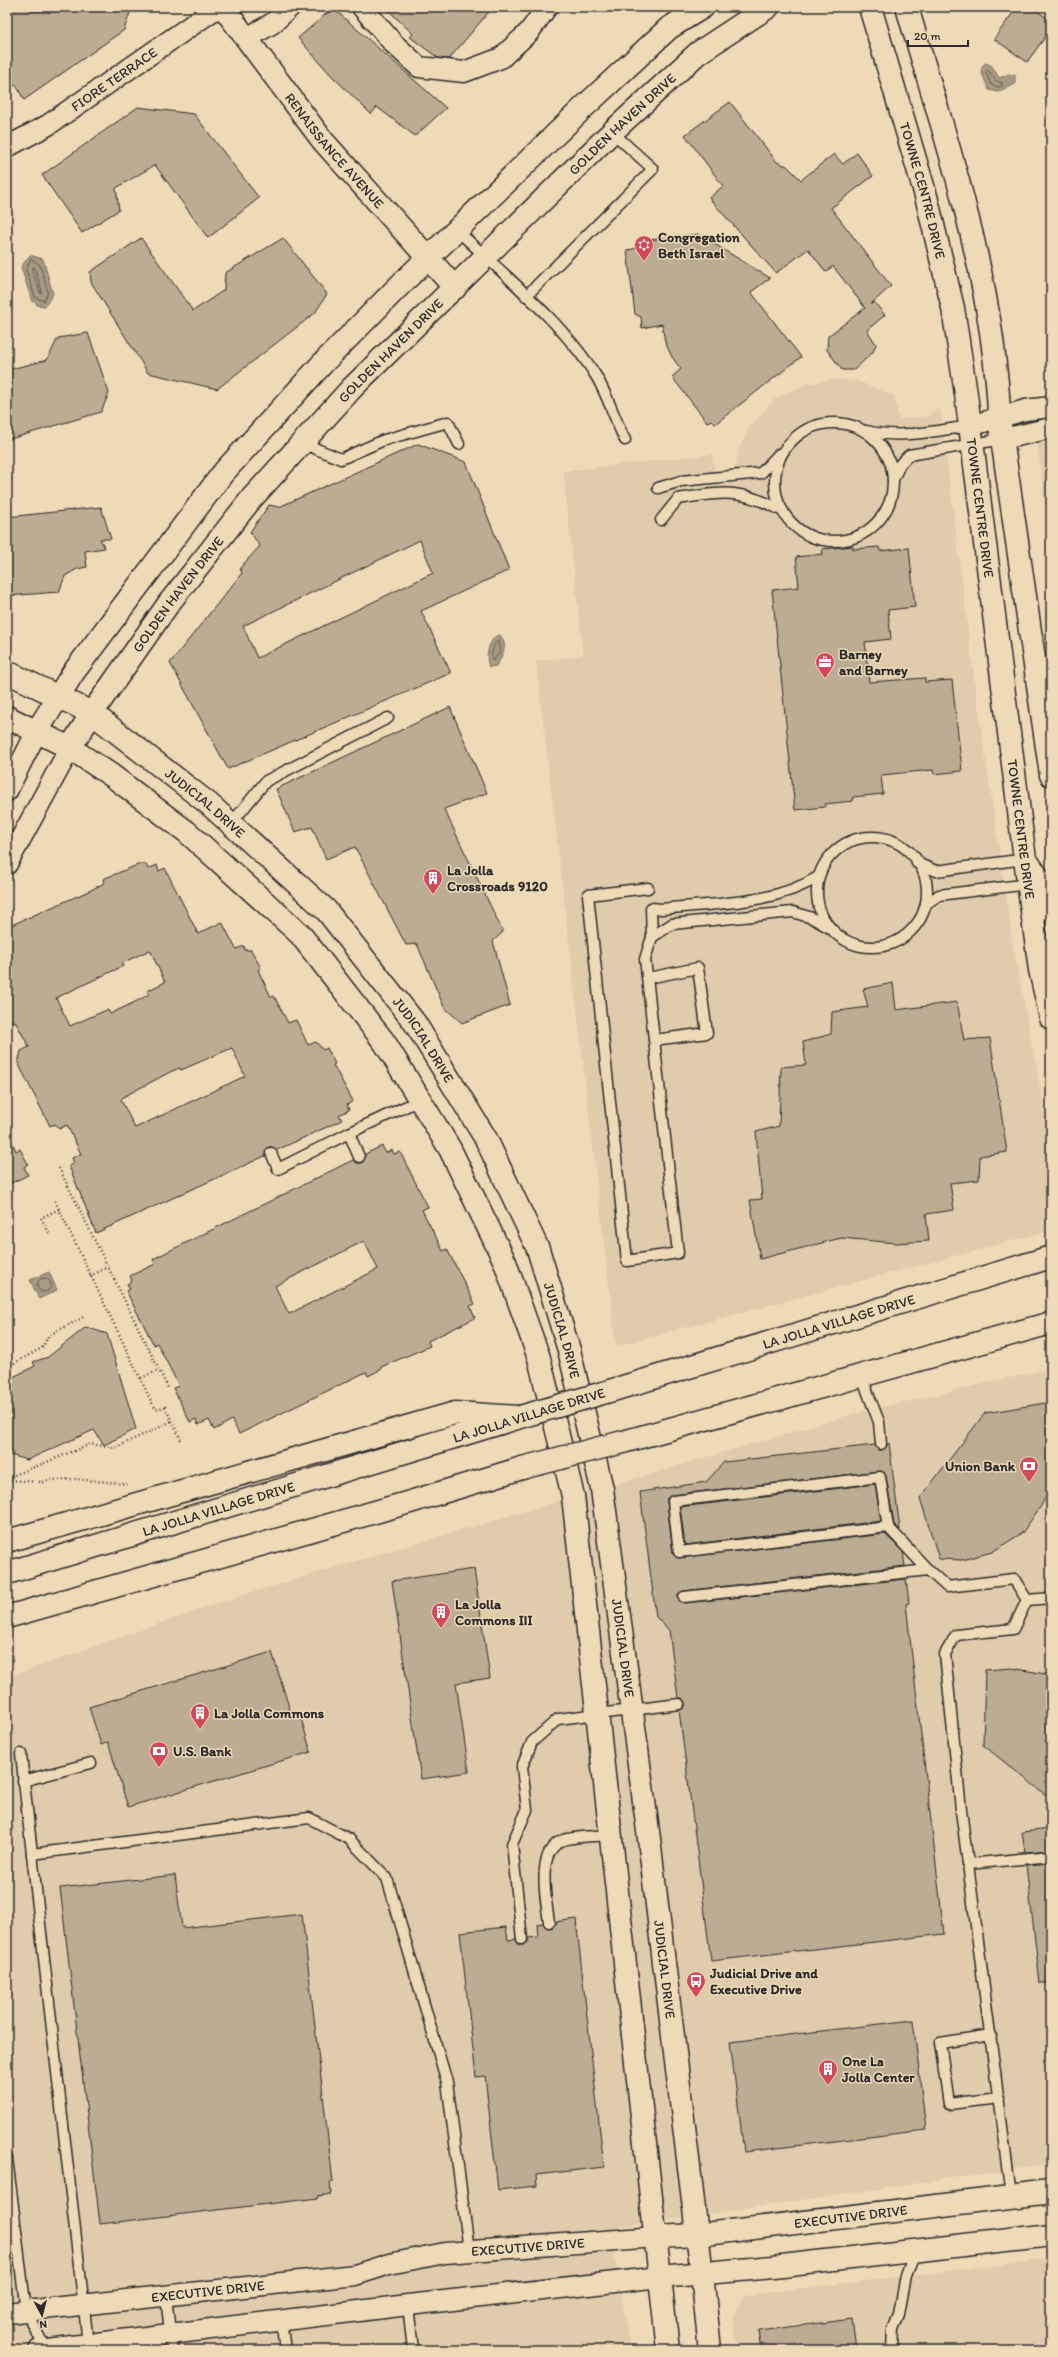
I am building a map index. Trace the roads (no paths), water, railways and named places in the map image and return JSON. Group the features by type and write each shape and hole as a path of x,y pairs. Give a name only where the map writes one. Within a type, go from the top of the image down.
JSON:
{"main road":[{"name":"RENAISSANCE AVENUE","path":"223,7 323,141 455,288"},
{"path":"37,731 58,695 141,580 223,473 323,363 457,230 669,28 703,7"},
{"name":"GOLDEN HAVEN DRIVE","path":"70,748 92,713 174,597 249,502 352,388 612,132 698,54 768,7"},
{"name":"TOWNE CENTRE DRIVE","path":"870,7 926,196 953,308 1040,970 1051,1018"},
{"path":"907,7 973,238 988,311 999,391 999,418 1051,775"},
{"name":"JUDICIAL DRIVE","path":"7,672 58,695 92,713 209,804 326,910 415,1023 486,1139 538,1250 569,1350 602,1488 632,1710 702,2274 710,2350"},
{"name":"JUDICIAL DRIVE","path":"7,717 70,748 111,775 187,832 300,934 385,1043 450,1149 505,1262 540,1358 573,1496 596,1714 668,2350"},
{"path":"1025,859 1044,886 1051,909"},
{"name":"LA JOLLA VILLAGE DRIVE","path":"7,1572 1051,1257"},
{"path":"7,1617 522,1468 623,1442 1051,1323"},
{"path":"7,1541 454,1413 520,1417"},
{"name":"EXECUTIVE DRIVE","path":"656,2237 697,2235 1051,2192"},
{"path":"660,2278 1051,2235"}],"street":[{"name":"FIORE TERRACE","path":"7,147 48,125 218,7"},
{"path":"247,38 273,23 290,7"},
{"path":"362,7 393,42 419,67 464,72 501,58 529,32 547,7"},
{"path":"971,436 999,418 1025,410 1051,407"},
{"path":"1003,439 1051,428"},
{"path":"7,791 37,731"},
{"path":"7,864 70,748"},
{"name":"EXECUTIVE DRIVE","path":"17,2312 355,2275 389,2264 469,2250 656,2237"},
{"path":"44,2350 88,2343 171,2342 281,2320 660,2278"}],"lane":[{"path":"526,296 653,169 612,132"},
{"path":"457,230 526,296 574,345 597,377 626,440"},
{"path":"302,443 341,459 384,440 448,422 459,444"},
{"path":"658,488 681,481 761,473 792,441 810,429 832,423 846,425 886,436 971,436 1003,439"},
{"path":"860,430 871,436 887,456 893,480"},
{"path":"792,441 782,453 777,467 775,482 777,497 783,512 794,525 808,535 824,540 841,540 858,535 873,526 884,513 893,480 900,464 909,455 971,436"},
{"path":"661,520 678,499 724,492 759,498 783,512"},
{"path":"231,824 266,781 388,718"},
{"path":"652,937 672,924 792,912 812,918 852,944 873,948 897,942 911,931 920,919 926,904 927,884 913,855 899,844 881,838 861,838 842,845 827,860 818,877 816,897 820,912 830,929"},
{"path":"917,863 936,871 1025,859"},
{"path":"648,888 588,895 627,1261 678,1253 645,959 652,937 651,908 662,909 773,896 803,886 818,877"},
{"path":"926,904 939,895 1029,884"},
{"path":"648,978 698,968 706,1033 654,1040"},
{"path":"271,1153 278,1169 420,1100"},
{"path":"350,1133 359,1156"},
{"path":"861,1375 878,1422 881,1444"},
{"path":"888,1527 679,1552 673,1501 880,1477 888,1527 928,1570 948,1587 1014,1579 1027,1600"},
{"path":"684,1597 928,1570"},
{"path":"1027,1600 1051,1598"},
{"path":"1011,2196 968,1864 945,1654 956,1636 1013,1629 1027,1600"},
{"path":"522,1939 512,1844 527,1810 522,1766 532,1742 558,1719 678,1704"},
{"path":"21,1754 88,2343"},
{"path":"23,1781 91,1763"},
{"path":"32,1854 309,1818 349,1839 387,1878 447,2082 469,2250"},
{"path":"549,1922 544,1879 546,1861 550,1850 565,1839 610,1835"},
{"path":"968,1864 1051,1856"},
{"path":"990,2035 940,2043 949,2104 999,2098"},
{"path":"7,2158 17,2312 44,2350"},
{"path":"892,2350 893,2329 899,2314 906,2276 915,2250"},
{"path":"166,2296 171,2342"},
{"path":"408,2305 413,2350"},
{"path":"281,2320 285,2350"}],"water":[{"path":"986,63 992,66 999,78 1009,74 1015,75 1015,84 998,92 989,90 981,71 983,65"},
{"path":"30,255 43,259 53,294 45,306 37,305 35,301 32,302 21,267"},
{"path":"500,635 504,643 504,651 496,666 489,667 487,655 489,646 496,636"},
{"path":"49,1272 57,1290 39,1299 30,1280"}],"place":[{"name":"Congregation Beth Israel","path":"644,262"},
{"name":"Barney and Barney","path":"825,679"},
{"name":"La Jolla Crossroads 9120","path":"433,895"},
{"name":"Union Bank","path":"1029,1483"},
{"name":"La Jolla Commons III","path":"441,1629"},
{"name":"La Jolla Commons","path":"200,1730"},
{"name":"U.S. Bank","path":"159,1768"},
{"name":"Judicial Drive and Executive Drive","path":"696,1998"},
{"name":"One La Jolla Center","path":"828,2086"}]}
